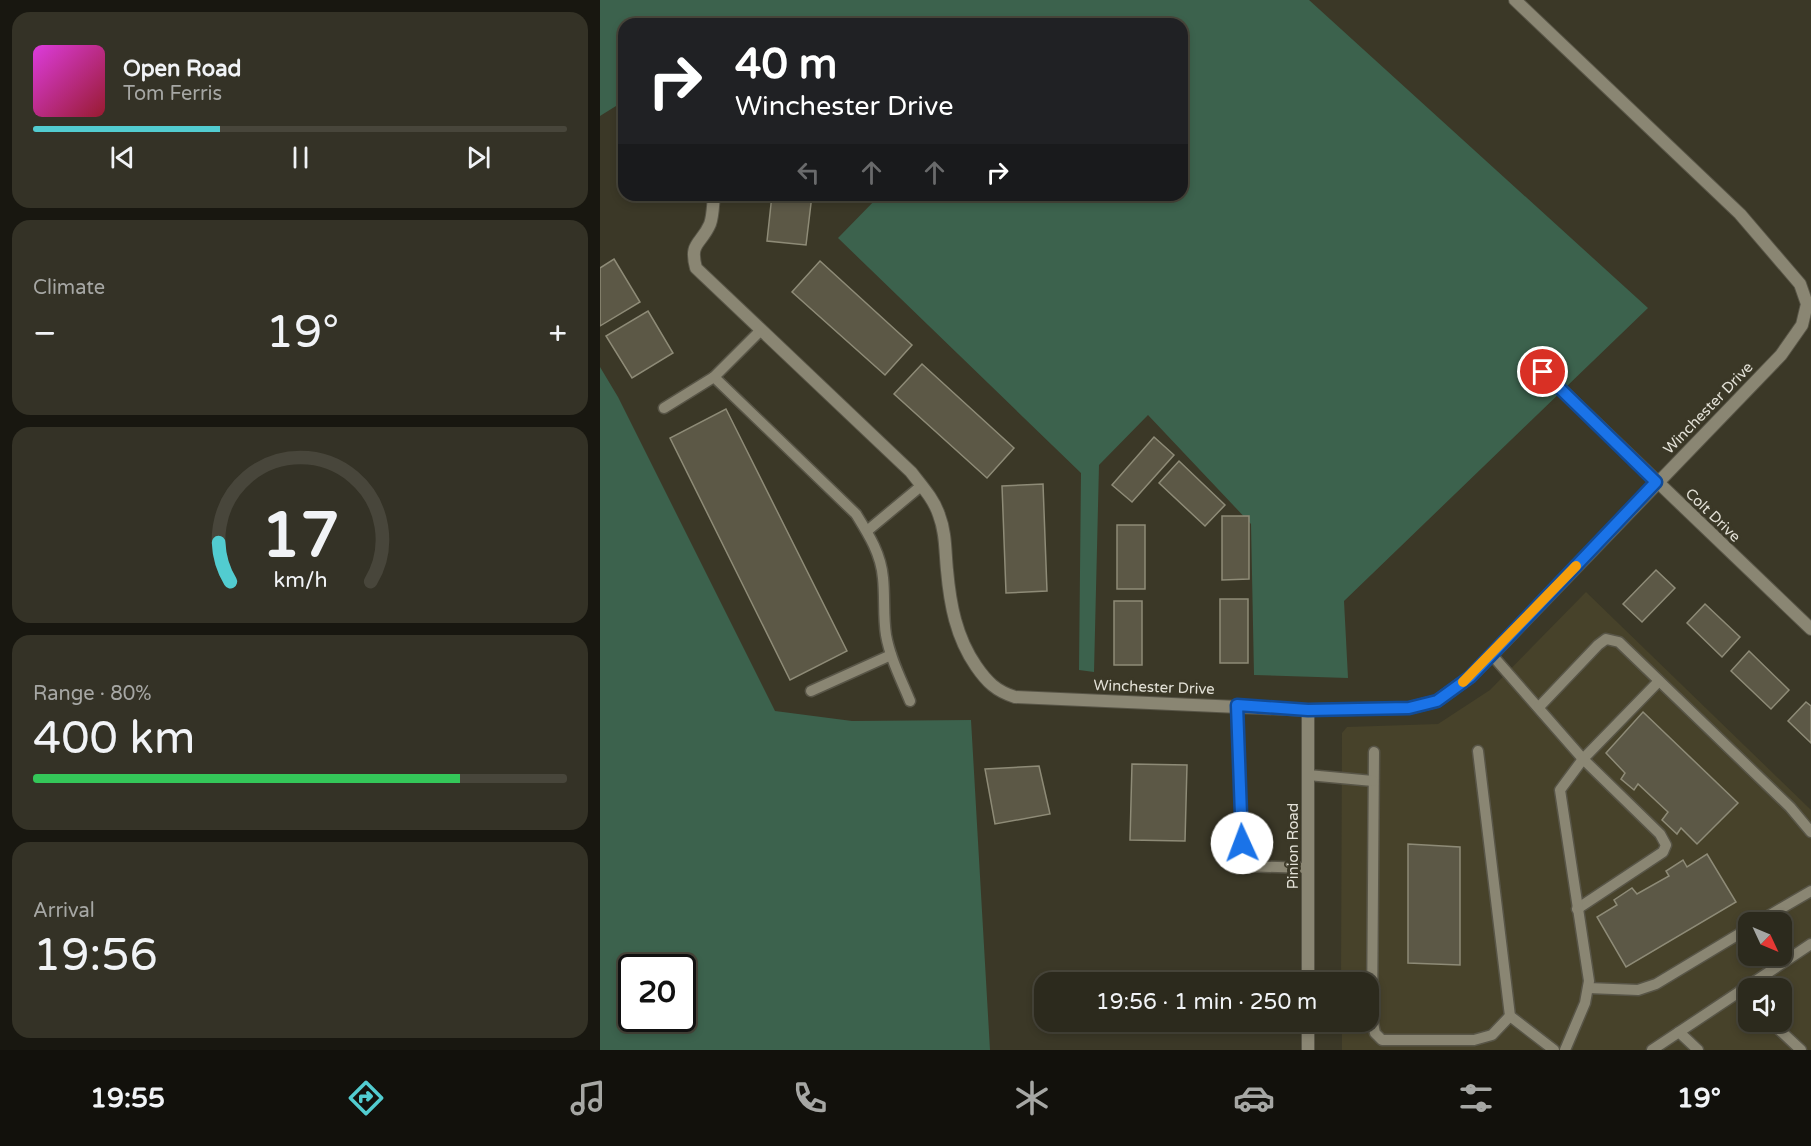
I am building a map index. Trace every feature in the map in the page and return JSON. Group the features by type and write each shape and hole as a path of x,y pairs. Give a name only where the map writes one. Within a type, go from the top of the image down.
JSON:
{"street":[{"name":"Winchester Drive","path":"921,486 938,512 945,535 953,616 965,650 984,678 999,692 1014,697 1237,705 1308,710 1409,708 1437,701 1470,677 1781,355 1802,325 1807,304 1800,284 1740,214 1515,0"},
{"path":"713,201 710,224 696,242 692,254 696,268 894,457 921,486"},
{"name":"Colt Drive","path":"1543,372 1811,629"},
{"name":"Pinion Road","path":"1308,710 1308,972"},
{"path":"1308,1032 1308,1050"}],"lane":[{"path":"664,408 714,377 760,331"},
{"path":"714,377 856,514 867,531 882,567 886,633 891,655 910,700"},
{"path":"867,531 921,486"},
{"path":"1539,707 1606,639 1619,642 1790,807 1811,832"},
{"path":"812,691 891,655"},
{"path":"1492,655 1583,759 1659,834 1666,844 1663,852 1577,909"},
{"path":"1565,1050 1585,1003 1588,988 1559,796 1565,780 1583,759 1659,681"},
{"path":"1237,705 1243,866 1308,868"},
{"path":"1478,751 1510,1016 1554,1050"},
{"path":"1371,972 1374,752"},
{"path":"1308,775 1374,781"},
{"path":"1775,912 1811,891"},
{"path":"1588,988 1619,992 1647,987 1738,934"},
{"path":"1760,978 1811,944"},
{"path":"1652,1050 1738,993"},
{"path":"1375,1032 1382,1040 1474,1040 1492,1035 1510,1016"},
{"path":"1679,1032 1698,1050"},
{"path":"1782,1032 1801,1050"}],"shaded area":[{"path":"1586,592 1811,810 1811,1050 1342,1050 1342,1032 1379,1032 1379,972 1341,972 1342,733 1347,727 1438,724 1490,690"}],"green space":[{"path":"600,0 1309,0 1648,308 1344,601 1348,678 1254,675 1251,524 1148,415 1099,465 1094,672 1079,670 1081,473 838,238 874,201 1188,201 1188,18 618,18 618,105 600,116"},
{"path":"600,367 618,397 775,711 852,721 971,720 990,1050 600,1050"}],"building":[{"path":"771,201 811,201 806,245 767,241"},
{"path":"614,259 640,302 600,326 600,268"},
{"path":"820,261 912,345 885,375 792,292"},
{"path":"648,311 673,353 632,378 606,336"},
{"path":"922,364 1014,448 987,478 894,394"},
{"path":"726,409 847,651 790,680 670,438"},
{"path":"1154,437 1174,455 1132,502 1112,485"},
{"path":"1179,461 1225,505 1205,526 1159,483"},
{"path":"1043,484 1047,591 1006,593 1002,486"},
{"path":"1222,516 1249,516 1249,579 1222,580"},
{"path":"1117,525 1145,525 1145,589 1117,589"},
{"path":"1656,570 1675,588 1642,622 1623,604"},
{"path":"1220,599 1248,599 1248,663 1220,663"},
{"path":"1114,601 1142,601 1142,665 1114,665"},
{"path":"1705,604 1740,637 1722,657 1687,623"},
{"path":"1749,651 1789,690 1771,709 1731,671"},
{"path":"1806,702 1811,706 1811,743 1788,721"},
{"path":"1643,712 1738,803 1697,844 1681,828 1677,834 1662,820 1668,812 1638,784 1634,790 1621,779 1625,773 1606,753"},
{"path":"1132,764 1187,765 1185,841 1130,840"},
{"path":"1039,766 1050,814 995,824 985,769"},
{"path":"1408,844 1460,847 1460,965 1408,963"},
{"path":"1707,854 1736,902 1626,967 1597,917 1617,905 1614,900 1632,888 1637,894 1669,876 1666,871 1683,860 1687,867"}],"slow traffic":[{"path":"1463,682 1492,655 1576,566"}],"route":[{"path":"1242,843 1237,705 1308,710 1409,708 1437,701 1470,677 1656,482 1543,372"}]}
